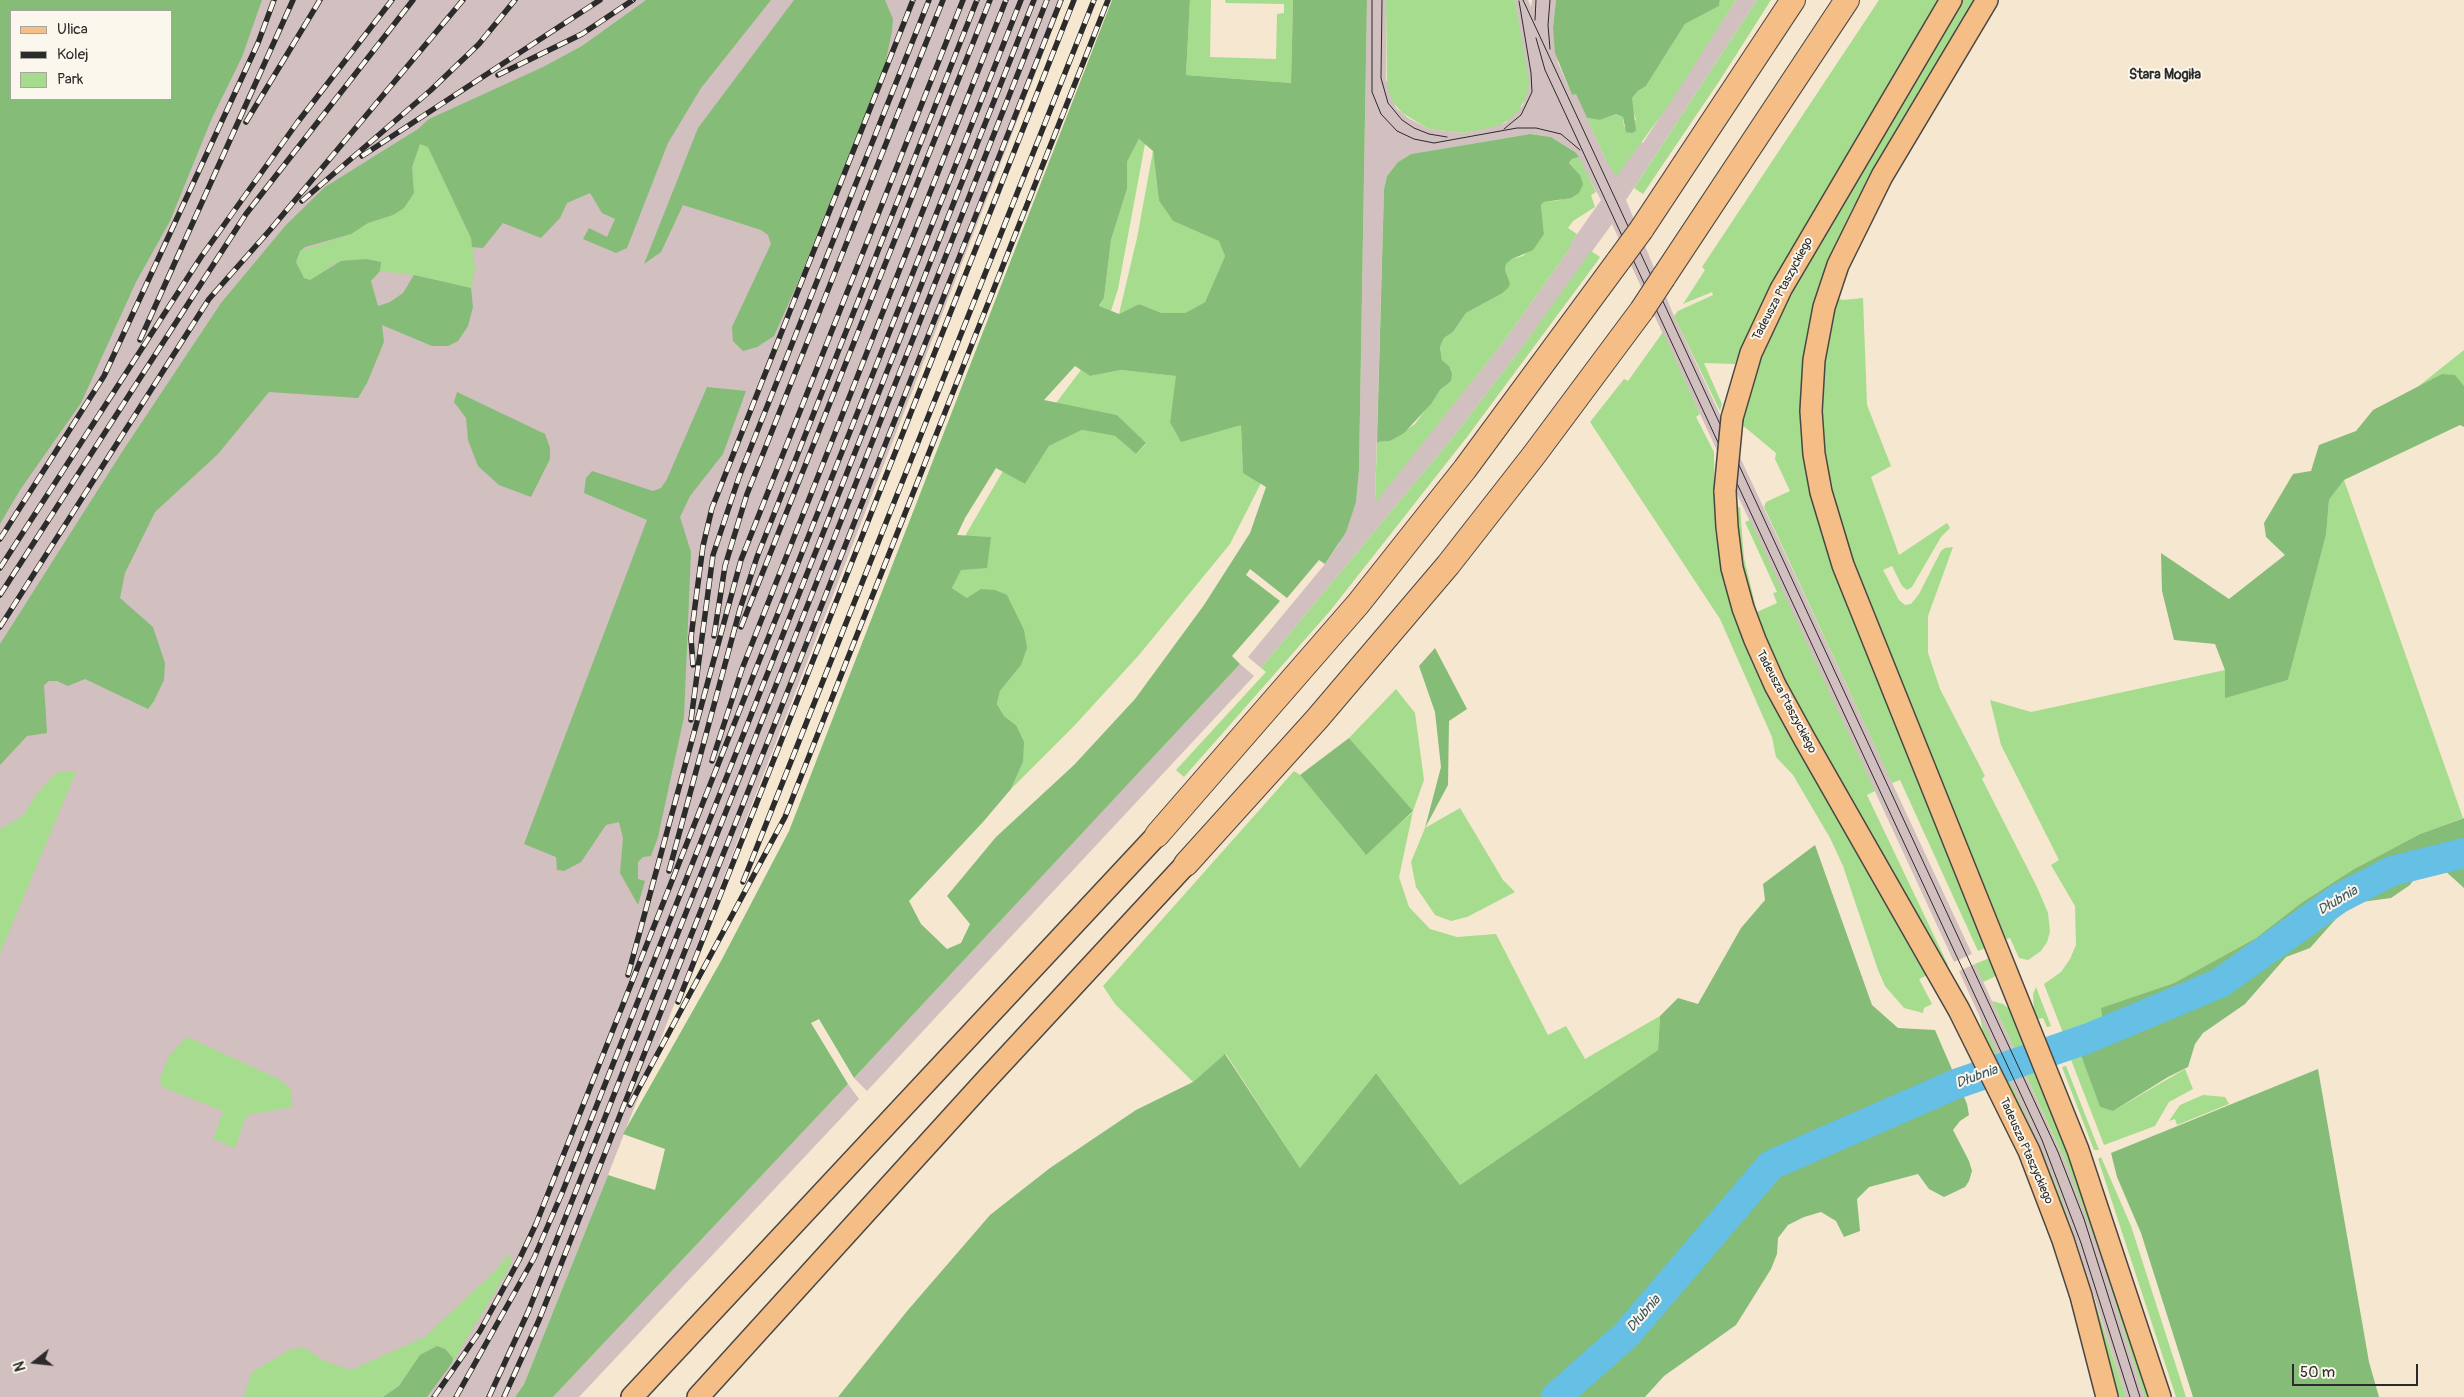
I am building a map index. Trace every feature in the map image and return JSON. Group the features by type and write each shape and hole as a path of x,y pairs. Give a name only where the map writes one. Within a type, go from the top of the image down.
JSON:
{"highway":[{"path":"1774,28 1789,0"},
{"path":"1157,835 1358,604 1465,469 1641,230 1793,0"},
{"path":"1186,864 1317,719 1442,572 1534,455 1642,310 1845,4"}],"main road":[{"name":"Tadeusza Ptaszyckiego","path":"1951,0 1781,289 1751,353 1732,418 1725,491 1727,527 1732,568 1743,608 1763,660 1804,738 1935,967 2000,1091 2038,1172 2081,1296 2107,1397"},
{"path":"1986,0 1882,176 1838,265 1826,300 1816,345 1811,396 1811,428 1821,492 1843,565 2047,1070 2099,1208 2160,1397"},
{"path":"632,1397 1157,835"},
{"path":"698,1397 732,1362 841,1238 1186,864"}],"shaded area":[{"path":"0,0 1064,0 608,1175 524,1384 515,1397 0,1397"},
{"path":"1367,0 1386,0 1386,80 1396,108 1408,118 1429,129 1465,133 1505,123 1523,105 1528,82 1515,0 1528,0 1531,7 1532,0 1556,0 1553,27 1558,63 1572,95 1576,93 1606,160 1610,164 1641,142 1643,143 1736,0 1757,0 1626,200 1674,316 1972,954 1954,962 1612,224 1523,346 1453,437 1261,668 1248,657 1325,564 1338,545 1356,502 1359,470","holes":["1530,134 1551,137 1575,152 1601,200 1568,247 1570,248 1501,345 1375,502 1384,189 1387,176 1398,162 1411,154"]},
{"path":"1240,664 1254,676 867,1091 854,1078"},
{"path":"1975,964 2073,1179 2101,1257 2144,1397 2126,1397 2077,1243 2056,1185 1959,971"},
{"path":"848,1084 859,1099 579,1397 553,1397"}],"green space":[{"path":"0,0 262,0 242,57 212,118 170,221 136,282 81,403 20,490 0,524"},
{"path":"646,0 771,0 701,88 668,143 627,248 616,253 583,239 589,228 607,237 615,219 602,213 590,193 567,203 560,218 541,238 503,223 483,248 472,247 471,238 428,147 420,144 412,167 414,193 404,208 393,215 368,223 351,234 305,247 300,251 296,262 304,278 310,280 341,261 366,259 381,262 380,271 371,281 378,306 390,302 403,293 414,275 471,288 473,307 468,326 458,341 448,346 432,346 382,325 384,342 367,383 358,398 269,392 218,454 155,512 125,573 120,598 153,627 165,663 164,680 154,701 148,709 85,679 68,686 57,681 49,681 44,685 47,733 27,736 0,765 0,644 122,452 221,303 286,225 325,187 418,129 429,119 543,67 582,46"},
{"path":"794,0 885,0 893,19 892,31 885,65 798,282 774,336 757,347 743,351 733,341 732,327 771,244 768,235 761,230 683,205 661,252 644,264 698,128"},
{"path":"1112,0 1190,0 1186,75 1291,83 1293,0 1367,0 1359,470 1356,502 1346,532 1325,564 1319,560 1287,598 1250,569 1246,575 1280,601 1232,656 1240,664 854,1078 819,1019 811,1023 848,1084 553,1397 515,1397 524,1384 608,1175 655,1190 665,1149 623,1134 721,961 789,831","holes":["1139,139 1153,151 1159,201 1173,221 1219,241 1225,256 1205,302 1185,313 1162,313 1139,304 1119,314 1099,306 1104,298 1111,240 1127,189 1127,162","1075,366 1090,376 1121,370 1176,376 1170,422 1181,442 1241,425 1243,473 1266,487 1250,533 1204,605 1135,699 1074,765 996,837 947,896 970,924 961,943 947,949 921,924 909,901 983,822 1011,789 1023,762 1024,742 1016,725 1004,716 997,704 1000,691 1021,665 1027,648 1024,630 1007,595 995,590 981,589 967,598 952,588 961,570 987,568 991,537 957,535 965,518 996,468 1025,484 1049,446 1082,430 1115,436 1136,454 1146,443 1117,415 1044,400"]},
{"path":"1190,0 1211,0 1210,57 1276,59 1277,14 1284,13 1284,4 1226,3 1225,0 1293,0 1291,83 1186,75"},
{"path":"1386,0 1515,0 1529,82 1526,97 1519,110 1510,119 1498,126 1465,133 1429,129 1402,113 1392,101 1387,87"},
{"path":"1556,0 1720,0 1719,6 1685,24 1646,86 1632,98 1636,131 1632,133 1626,132 1623,117 1616,114 1600,120 1587,118 1576,94 1572,95 1555,53 1553,27"},
{"path":"1720,0 1736,0 1668,106 1616,177 1587,118 1600,120 1616,114 1623,117 1624,127 1636,120 1632,107 1632,98 1646,86 1685,24 1719,6"},
{"path":"1757,0 1771,0 1643,194 1634,188"},
{"path":"1879,0 1938,0 1782,266 1758,310 1735,364 1704,363 1722,404 1720,411 1674,316 1678,311 1713,295 1712,292 1683,304 1705,270 1702,267"},
{"path":"1963,0 1975,0 1852,209 1830,256 1807,333 1800,414 1809,485 1827,550 1844,596 1988,947 1978,951 1900,780 1892,783 1764,507 1766,502 1790,491 1775,459 1776,453 1741,424 1759,356 1795,283"},
{"path":"1530,134 1551,137 1575,152 1579,157 1572,159 1569,163 1580,175 1583,184 1579,193 1571,198 1544,202 1541,205 1544,234 1533,250 1512,259 1506,264 1505,270 1510,284 1508,288 1501,294 1466,313 1453,332 1444,338 1440,347 1442,360 1449,366 1452,374 1451,381 1440,390 1431,404 1404,433 1390,441 1377,442 1384,189 1387,176 1398,162 1411,154"},
{"path":"1139,139 1145,144 1118,289 1111,311 1099,307 1104,298 1111,240 1127,189 1127,162"},
{"path":"420,143 428,147 471,238 475,268 471,288 414,275 380,271 381,262 366,259 341,261 333,264 317,277 310,280 304,278 296,262 300,251 351,234 368,223 393,215 414,188 412,167"},
{"path":"1153,151 1159,201 1173,221 1220,241 1225,256 1205,302 1185,313 1162,313 1139,304 1119,314 1137,238"},
{"path":"1579,157 1596,192 1591,195 1595,207 1573,221 1568,228 1577,234 1569,246 1570,248 1501,345 1375,503 1377,442 1390,441 1415,424 1445,386 1449,366 1442,360 1440,347 1444,338 1453,332 1466,313 1501,294 1506,264 1512,259 1523,256 1544,234 1541,205 1544,202 1561,200 1580,175 1569,163 1572,159"},
{"path":"1591,251 1600,257 1467,437 1330,611 1184,777 1176,770 1266,672 1261,668 1453,437 1523,346"},
{"path":"1835,298 1843,300 1863,298 1867,405 1891,466 1871,477 1899,555 1947,523 1950,528 1941,537 1912,587 1907,590 1902,586 1892,566 1883,570 1899,600 1905,605 1911,604 1919,594 1941,551 1945,548 1953,547 1928,616 1928,653 1940,689 1985,776 1982,779 2037,887 2048,913 2050,932 2047,942 2041,951 2028,960 2019,958 2010,938 2006,939 1853,563 1827,480 1821,425 1822,364"},
{"path":"1663,332 1700,414 1696,417 1714,452 1715,530 1722,573 1743,639 1775,708 1928,975 1919,979 1932,1004 1924,1008 1923,1013 1904,1008 1885,986 1843,866 1830,838 1793,775 1776,757 1772,737 1720,619 1590,422 1624,379 1628,381"},
{"path":"2464,350 2464,386 2455,376 2442,374 2415,389"},
{"path":"1081,370 1090,376 1121,370 1177,376 1170,422 1241,425 1243,472 1261,483 1230,544 1139,655 1075,725 1011,789 1023,762 1016,725 1004,716 997,704 1000,691 1021,665 967,598 952,588 961,569 991,537 965,536 1003,471 1025,484 1049,446 1082,430 1115,436 1136,454 1146,444 1117,415 1056,403"},
{"path":"2442,374 2455,375 2464,386 2464,427 2460,425 2344,480 2329,500 2326,535 2288,680 2225,698 2225,670 2215,644 2174,640 2162,591 2161,553 2229,599 2285,555 2266,537 2264,523 2293,474 2311,471 2319,445 2356,431 2373,410"},
{"path":"707,387 746,391 723,454 690,496 680,517 691,552 684,717 658,837 651,856 643,857 638,862 638,879 645,881 638,905 620,873 623,838 619,822 606,825 581,862 564,871 557,870 556,857 524,844 647,520 584,493 586,478 592,471 653,491 661,488 667,479"},
{"path":"457,392 545,434 550,448 550,459 531,497 499,485 478,466 468,440 466,418 454,402"},
{"path":"2344,480 2463,818 2420,834 2354,869 2301,903 2256,938 2174,983 2102,1008 2102,1025 2065,1038 2044,984 2061,972 2070,959 2076,945 2075,906 2051,865 2059,860 2001,745 1990,700 2031,712 2225,670 2225,697 2288,680 2326,535 2329,500"},
{"path":"1734,503 1740,508 1744,558 1757,612 1777,603 1773,593 1777,592 1745,522 1750,520 1875,791 1867,795 1948,965 1945,966 1773,660 1755,616 1740,561"},
{"path":"1435,648 1467,709 1449,721 1448,785 1425,828 1441,767 1435,712 1419,666"},
{"path":"1396,689 1415,713 1424,780 1413,812 1349,738"},
{"path":"1349,738 1413,811 1366,855 1300,775"},
{"path":"1294,771 1300,775 1365,854 1413,812 1399,877 1409,907 1430,929 1457,937 1496,934 1548,1035 1566,1026 1585,1059 1660,1016 1658,1050 1460,1185 1376,1073 1300,1168 1226,1054 1193,1082 1115,1004 1103,986"},
{"path":"76,772 0,953 0,829 23,816 39,791 56,773"},
{"path":"1460,808 1503,880 1515,892 1467,917 1451,921 1435,915 1416,887 1411,862 1425,828"},
{"path":"2464,818 2464,888 2442,868 2417,875 2410,885 2391,898 2354,903 2343,911 2310,948 2286,957 2245,1004 2203,1033 2195,1044 2188,1067 2113,1111 2100,1107 2080,1053 2087,1042 2098,1035 2103,1022 2101,1008 2174,983 2256,938 2301,903 2354,869 2420,834"},
{"path":"1815,845 1872,1005 1898,1028 1935,1030 1967,1104 1969,1115 1960,1121 1953,1130 1969,1161 1972,1171 1969,1181 1965,1187 1944,1197 1929,1189 1918,1174 1869,1187 1857,1199 1860,1231 1844,1237 1836,1221 1821,1212 1804,1217 1788,1225 1778,1238 1777,1254 1771,1269 1736,1325 1664,1376 1645,1397 838,1397 908,1310 990,1215 1050,1168 1136,1110 1193,1082 1225,1054 1300,1168 1376,1073 1460,1185 1658,1050 1660,1016 1678,998 1698,1004 1741,928 1765,900 1763,884"},
{"path":"1992,957 1998,975 1983,982 1975,964"},
{"path":"2036,987 2051,1026 2047,1027 2043,1018 2037,1019 2034,1011 2033,994"},
{"path":"1992,1001 2003,1004 2012,1011 2072,1159 2150,1397 2144,1397 2101,1257 2066,1163"},
{"path":"1980,1016 2041,1149 2063,1203 2126,1397 2117,1397 2010,1090 1983,1034"},
{"path":"187,1037 279,1079 291,1090 292,1106 250,1114 245,1119 235,1148 213,1139 223,1111 162,1087 160,1078 169,1056"},
{"path":"2080,1053 2100,1107 2113,1111 2185,1069 2193,1089 2169,1102 2155,1126 2104,1145 2070,1057"},
{"path":"2066,1066 2099,1150 2094,1150 2062,1067"},
{"path":"2318,1069 2369,1362 2379,1397 2193,1397 2141,1233 2117,1177 2111,1153"},
{"path":"2203,1095 2225,1097 2229,1104 2177,1125 2175,1119 2169,1121 2180,1105"},
{"path":"2101,1157 2131,1226 2186,1397 2176,1397 2098,1159"},
{"path":"510,1253 511,1263 507,1272 452,1363 452,1358 445,1349 437,1346 420,1355 399,1386 383,1397 244,1397 252,1372 291,1349 305,1348 324,1361 351,1370 425,1337 496,1270"},
{"path":"437,1346 445,1349 453,1358 452,1363 427,1397 383,1397 399,1386 420,1355"}],"waterway":[{"name":"Dłubnia","path":"1556,1397 1626,1335 1771,1165 1956,1084 2089,1038 2220,983 2338,899 2392,871 2464,853"}],"tram line":[{"path":"1372,0 1372,92 1381,114 1397,131 1414,139 1434,143 1517,128 1536,128 1561,134 1580,150"},
{"path":"1382,0 1381,78 1388,103 1402,120 1414,128 1429,134 1447,137"},
{"path":"1523,0 2058,1152 2084,1219 2140,1397"},
{"path":"1535,20 1536,0"},
{"path":"1550,0 1548,25 1550,49"},
{"path":"1504,129 1521,115 1532,92 1531,73 1519,1"},
{"path":"1536,38 1545,70 2042,1140 2081,1243 2130,1397"}],"railway":[{"path":"0,539 104,376 258,43 274,0"},
{"path":"140,340 293,0"},
{"path":"246,122 320,0"},
{"path":"0,568 201,257 297,123 392,0"},
{"path":"0,595 246,214 413,0"},
{"path":"0,627 209,299 270,230 463,0"},
{"path":"302,201 431,90 479,44 515,0"},
{"path":"362,156 600,0"},
{"path":"498,75 582,34 633,0"},
{"path":"693,665 691,638 703,546 712,508 913,0"},
{"path":"691,720 713,555 739,477 929,0"},
{"path":"714,636 725,566 747,494 943,0"},
{"path":"628,975 741,560 963,0"},
{"path":"669,871 740,609 757,557 977,0"},
{"path":"741,627 990,0"},
{"path":"712,761 742,669 1006,0"},
{"path":"434,1397 480,1331 519,1260 536,1224 1021,0"},
{"path":"456,1397 534,1258 562,1193 1034,0"},
{"path":"489,1397 528,1312 1047,0"},
{"path":"504,1397 539,1320 1061,0"},
{"path":"678,1002 1074,0"},
{"path":"743,882 1094,0"},
{"path":"630,1105 785,817 1108,0"}],"district":[{"name":"Stara Mogiła","path":"2165,75"}]}
